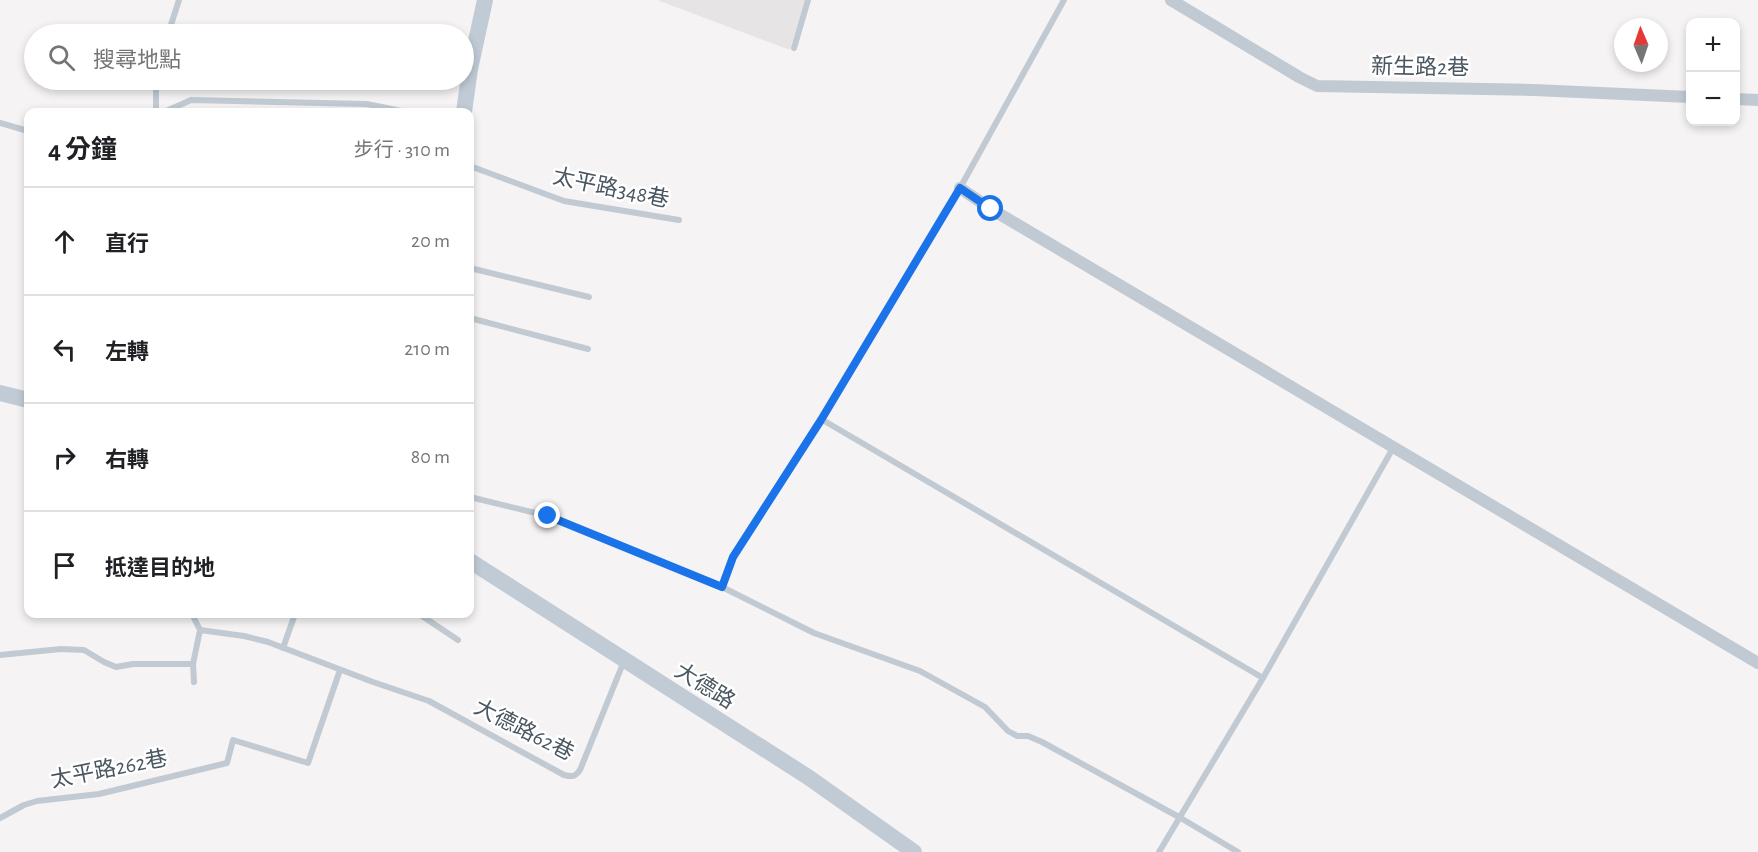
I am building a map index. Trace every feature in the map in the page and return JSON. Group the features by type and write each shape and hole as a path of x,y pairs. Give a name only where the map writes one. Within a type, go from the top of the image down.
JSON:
{"street":[{"path":"474,51 485,0"},
{"name":"新生路2巷","path":"1171,0 1317,86 1534,90 1686,97"},
{"path":"465,108 467,90"},
{"path":"1740,99 1758,100"},
{"path":"960,188 991,209 1758,663"},
{"path":"0,393 24,399"},
{"name":"大德路","path":"474,564 808,777 914,852"}],"lane":[{"path":"171,24 179,0"},
{"path":"794,48 808,0"},
{"path":"722,587 733,557 821,420 960,188 1064,0"},
{"path":"156,90 156,108"},
{"path":"173,108 191,100 367,104 386,108"},
{"path":"0,123 24,130"},
{"name":"太平路348巷","path":"474,167 564,201 679,220"},
{"path":"474,269 589,297"},
{"path":"474,319 588,349"},
{"path":"821,420 1263,678"},
{"path":"1159,852 1263,678 1393,448"},
{"path":"474,498 548,516 722,587 814,633 920,671 985,707 1008,731 1017,736 1028,736 1042,742 1238,852"},
{"path":"194,618 200,630 193,664 194,682"},
{"path":"283,648 294,618"},
{"path":"425,618 458,640"},
{"path":"200,630 244,636 340,670"},
{"path":"0,655 84,650 116,667 133,664 193,664"},
{"name":"大德路62巷","path":"340,670 429,701 571,777 577,775 580,770 624,660"},
{"name":"太平路262巷","path":"0,818 37,801 99,794 227,763 233,740 308,763 340,670"}],"shaded area":[{"path":"657,0 805,0 790,50"}],"route":[{"path":"548,516 722,587 733,557 821,420 960,188 991,209"}]}
